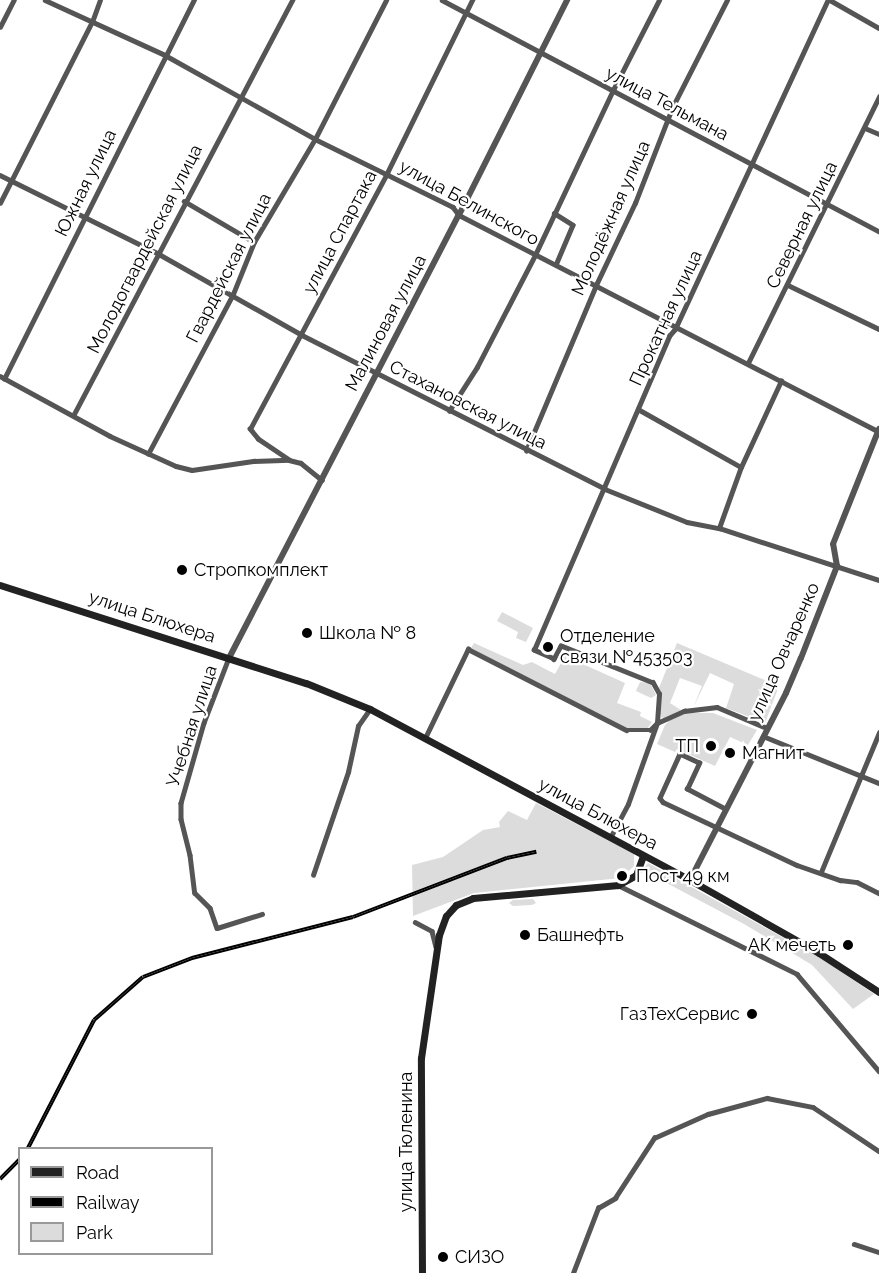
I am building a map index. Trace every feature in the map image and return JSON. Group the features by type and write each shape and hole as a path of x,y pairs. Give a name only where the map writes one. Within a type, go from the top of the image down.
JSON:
{"main road":[{"name":"улица Блюхера","path":"0,585 306,683 370,710 690,880 819,953 879,992"},
{"path":"618,885 636,875 643,856"},
{"name":"улица Тюленина","path":"422,1273 421,1058 437,949 446,916 456,905 481,897 618,885"}],"street":[{"path":"0,27 14,0"},
{"name":"улица Белинского","path":"45,0 165,55 315,139 453,207 459,216 596,285 675,329 748,363 878,430"},
{"path":"0,203 93,22 100,0"},
{"name":"Южная улица","path":"2,377 194,0"},
{"name":"Молодогвардейская улица","path":"74,414 239,96 292,0"},
{"name":"Гвардейская улица","path":"148,454 233,294 254,242 315,139 386,0"},
{"name":"улица Тельмана","path":"442,0 879,231"},
{"name":"улица Спартака","path":"289,460 258,439 250,429 387,173 464,12 472,0"},
{"name":"Малиновая улица","path":"229,658 459,216 567,0"},
{"path":"449,411 477,367 535,255 613,90 659,0"},
{"name":"Молодёжная улица","path":"526,451 596,285 635,203 672,108 727,0"},
{"path":"829,0 879,28"},
{"name":"Прокатная улица","path":"657,723 659,694 653,683 561,646 554,659 534,650 669,336 675,329 829,0"},
{"name":"Северная улица","path":"748,363 788,285 825,203 879,98"},
{"path":"865,128 879,134"},
{"name":"Стахановская улица","path":"0,175 159,254 376,374 605,489 662,514 687,522 719,528 879,580"},
{"path":"184,201 254,242"},
{"path":"554,213 573,225 556,265"},
{"path":"788,285 879,329"},
{"path":"2,377 148,454 176,466 192,470 254,461 289,460 301,463 322,480"},
{"path":"719,528 741,468 781,381"},
{"path":"638,409 741,468"},
{"name":"улица Овчаренко","path":"690,880 786,693 837,566 832,543 878,430"},
{"path":"425,738 468,649 626,730 650,730 657,723 684,711 717,708 767,728"},
{"name":"Учебная улица","path":"229,658 204,723 181,802 180,819 190,855 195,893 210,908 217,928 262,914"},
{"path":"313,875 348,772 358,726 370,710"},
{"path":"610,838 628,804 657,723"},
{"path":"821,872 879,733"},
{"path":"763,736 879,783"},
{"path":"725,809 687,789 699,763 680,754 660,798 717,829 797,865 840,880 857,882 879,893"},
{"path":"618,885 797,974 879,1071"},
{"path":"415,922 432,931 437,949"},
{"path":"573,1273 598,1208 615,1198 654,1138 708,1114 767,1098 813,1107 879,1151"},
{"path":"854,1244 879,1252"}],"green space":[{"path":"502,612 533,628 526,642 516,638 518,632 497,621"},
{"path":"474,643 523,665 532,662 555,674 565,656 625,683 617,703 641,712 640,716 652,722 647,729 625,728 471,648"},
{"path":"677,643 779,686 765,723 726,708 734,684 710,673 693,708 702,686 680,678 670,703 681,710 661,717 659,688"},
{"path":"640,682 650,683 656,695 651,698 636,691"},
{"path":"686,713 713,713 757,730 748,745 730,737 715,766 677,749 675,752 657,744 665,725 670,720"},
{"path":"536,803 634,854 634,866 621,878 474,893 413,916 412,865 443,857 483,830 500,827 499,822 508,811 527,820"},
{"path":"648,863 822,959 874,994 853,1009 812,965 744,924 642,870"},
{"path":"533,899 536,903 513,906 509,903 513,900"}],"railway":[{"path":"29,1147 94,1020 143,977 192,958 353,917 507,858 536,852"},
{"path":"0,1179 18,1161"}],"place":[{"name":"Стропкомплект","path":"182,570"},
{"name":"Школа № 8","path":"307,633"},
{"name":"Отделение связи №453503","path":"548,647"},
{"name":"ТП","path":"711,746"},
{"name":"Магнит","path":"730,753"},
{"name":"Пост 49 км","path":"622,876"},
{"name":"Башнефть","path":"525,935"},
{"name":"АК мечеть","path":"848,945"},
{"name":"ГазТехСервис","path":"752,1014"},
{"name":"СИЗО","path":"443,1257"}]}
